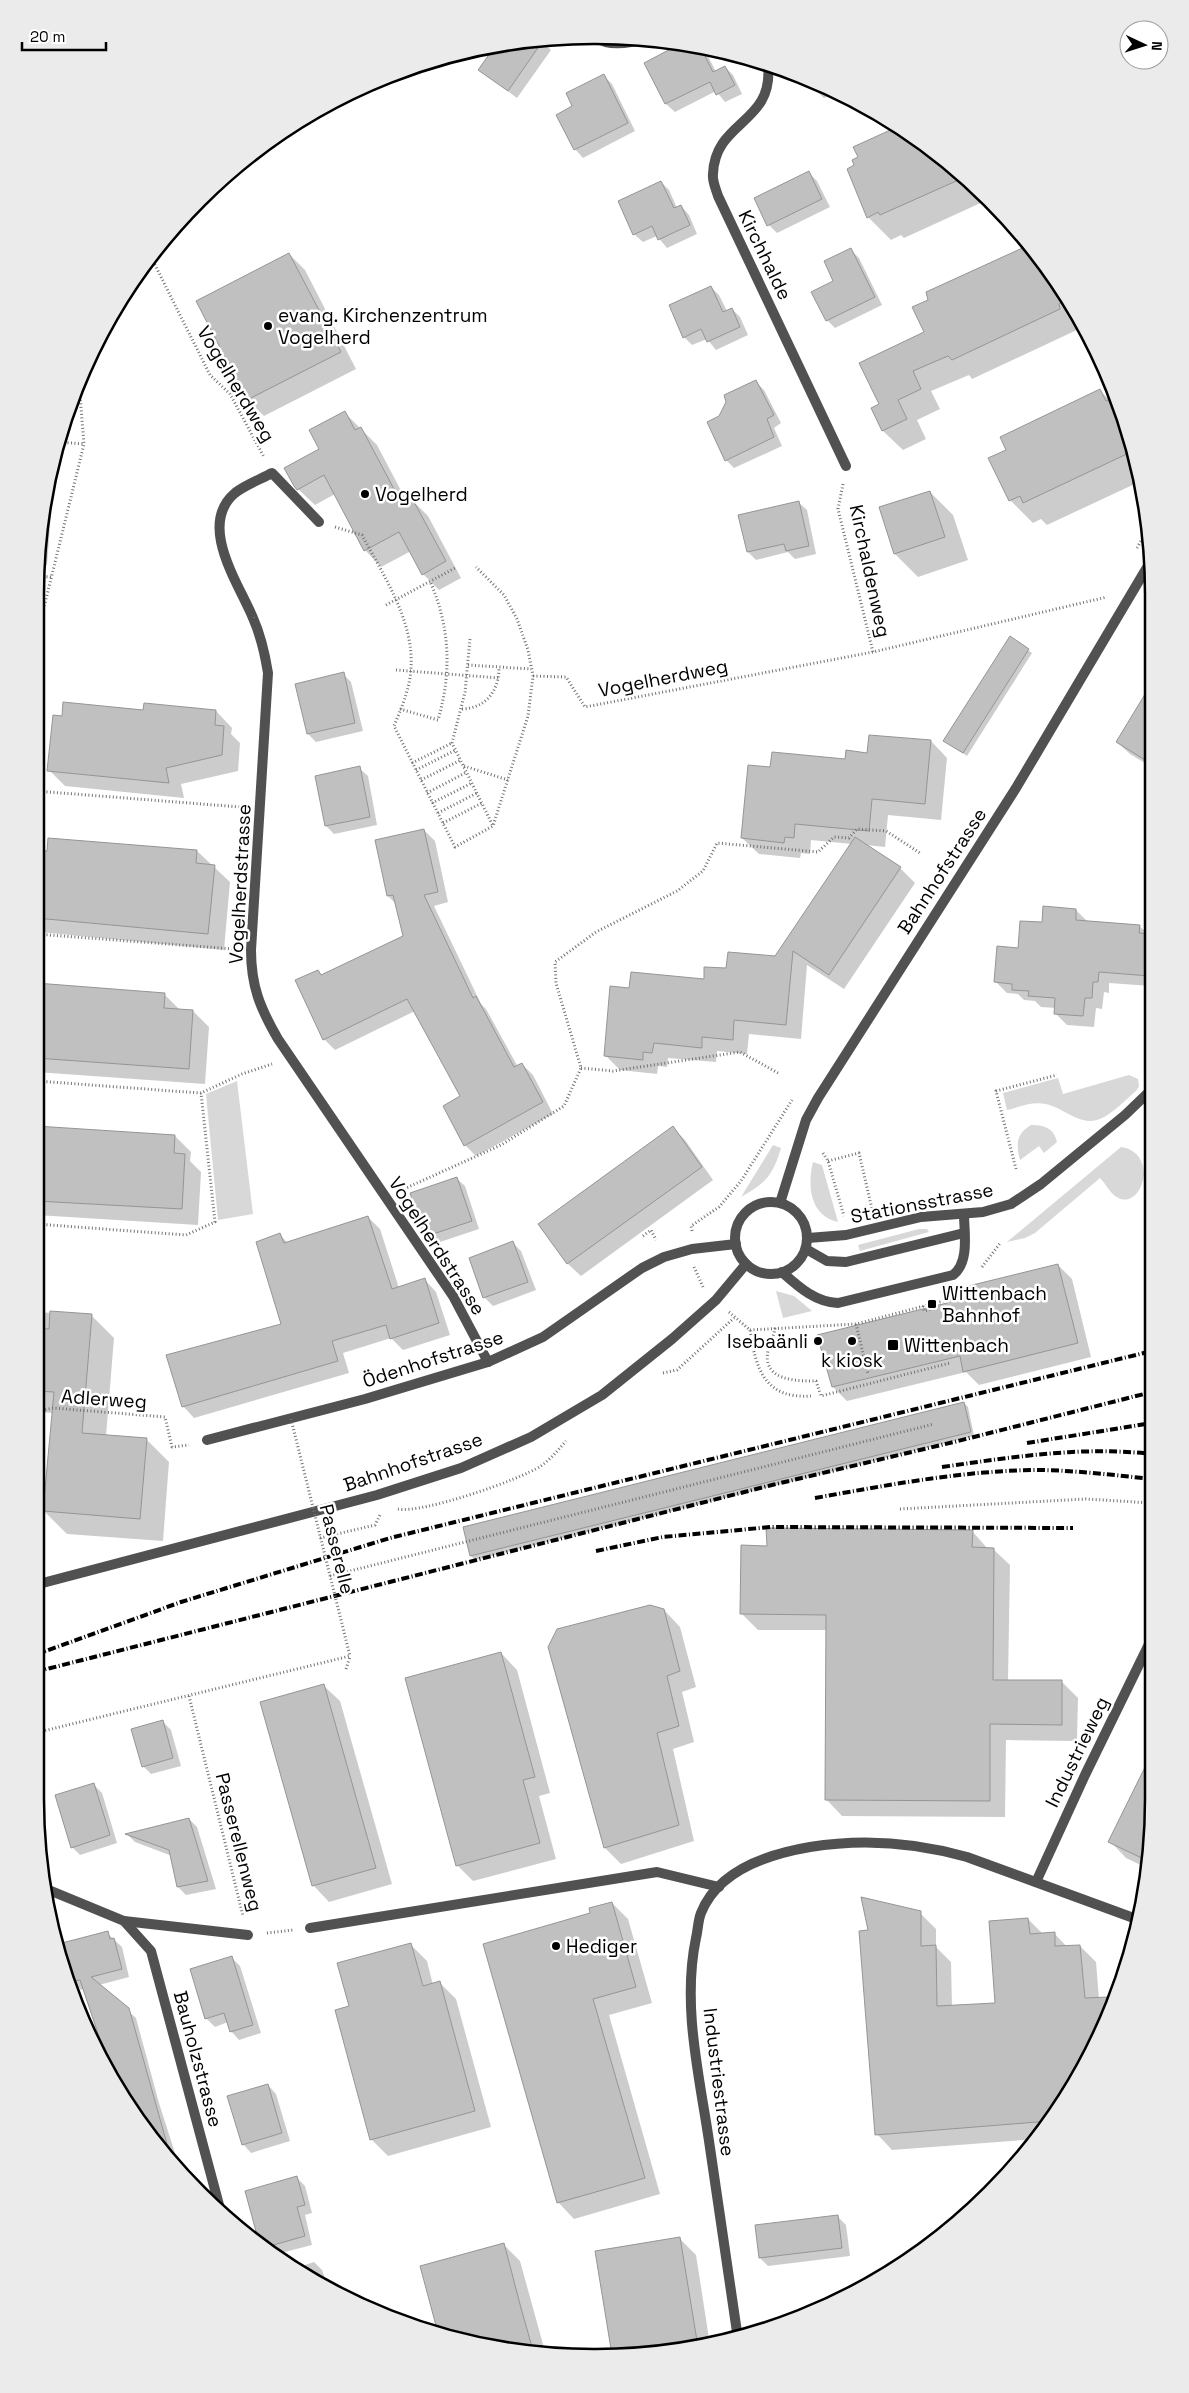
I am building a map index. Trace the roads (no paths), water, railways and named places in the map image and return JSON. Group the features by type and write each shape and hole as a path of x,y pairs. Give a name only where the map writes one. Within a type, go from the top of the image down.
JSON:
{"street":[{"name":"Kirchhalde","path":"769,72 766,92 758,108 725,138 715,155 712,176 718,196 846,466"},
{"name":"Vogelherdstrasse","path":"319,522 272,473 235,493 224,508 220,526 222,547 230,572 260,635 268,673 251,950 253,983 262,1012 291,1058 453,1296 488,1362"},
{"name":"Bahnhofstrasse","path":"780,1203 806,1120 818,1098 1016,788 1144,572"},
{"name":"Stationsstrasse","path":"808,1238 846,1235 921,1217 964,1214 995,1209 1027,1194 1125,1115 1145,1096"},
{"path":"760,1203 780,1203 791,1207 806,1226 808,1238 806,1249 797,1263 782,1272 763,1273 746,1264 736,1244 738,1224 743,1215 760,1203"},
{"path":"782,1272 808,1294 827,1303 850,1301 953,1275 958,1271 963,1259 964,1214"},
{"path":"806,1249 827,1261 846,1262 964,1233"},
{"name":"Ödenhofstrasse","path":"207,1440 462,1372 543,1337 642,1268 664,1257 692,1249 736,1244"},
{"name":"Bahnhofstrasse","path":"44,1583 377,1495 461,1468 531,1437 602,1395 672,1339 716,1300 746,1264"},
{"name":"Industrieweg","path":"1036,1882 1085,1774 1145,1652"},
{"name":"Industriestrasse","path":"737,2330 690,2017 693,1952 701,1913 719,1887 741,1870 782,1853 834,1843 860,1841 900,1843 940,1850 1036,1882 1132,1917"},
{"path":"310,1928 657,1872 719,1887"},
{"name":"Bauholzstrasse","path":"52,1891 124,1921 248,1935"},
{"name":"Bauholzstrasse","path":"124,1921 151,1951 218,2200"}],"railway":[{"path":"44,1652 181,1602 390,1538 1145,1353"},
{"path":"44,1670 772,1485 1145,1394"},
{"path":"1027,1443 1145,1424"},
{"path":"942,1467 1021,1456 1073,1452 1099,1451 1145,1453"},
{"path":"815,1498 924,1480 1007,1471 1064,1471 1145,1478"},
{"path":"596,1551 663,1537 771,1527 1073,1528"}],"place":[{"name":"evang. Kirchenzentrum Vogelherd","path":"268,326"},
{"name":"Vogelherd","path":"365,494"},
{"name":"Wittenbach Bahnhof","path":"932,1304"},
{"name":"Isebaänli","path":"818,1341"},
{"name":"k kiosk","path":"852,1341"},
{"name":"Wittenbach","path":"893,1345"},
{"name":"Hediger","path":"556,1946"}]}
